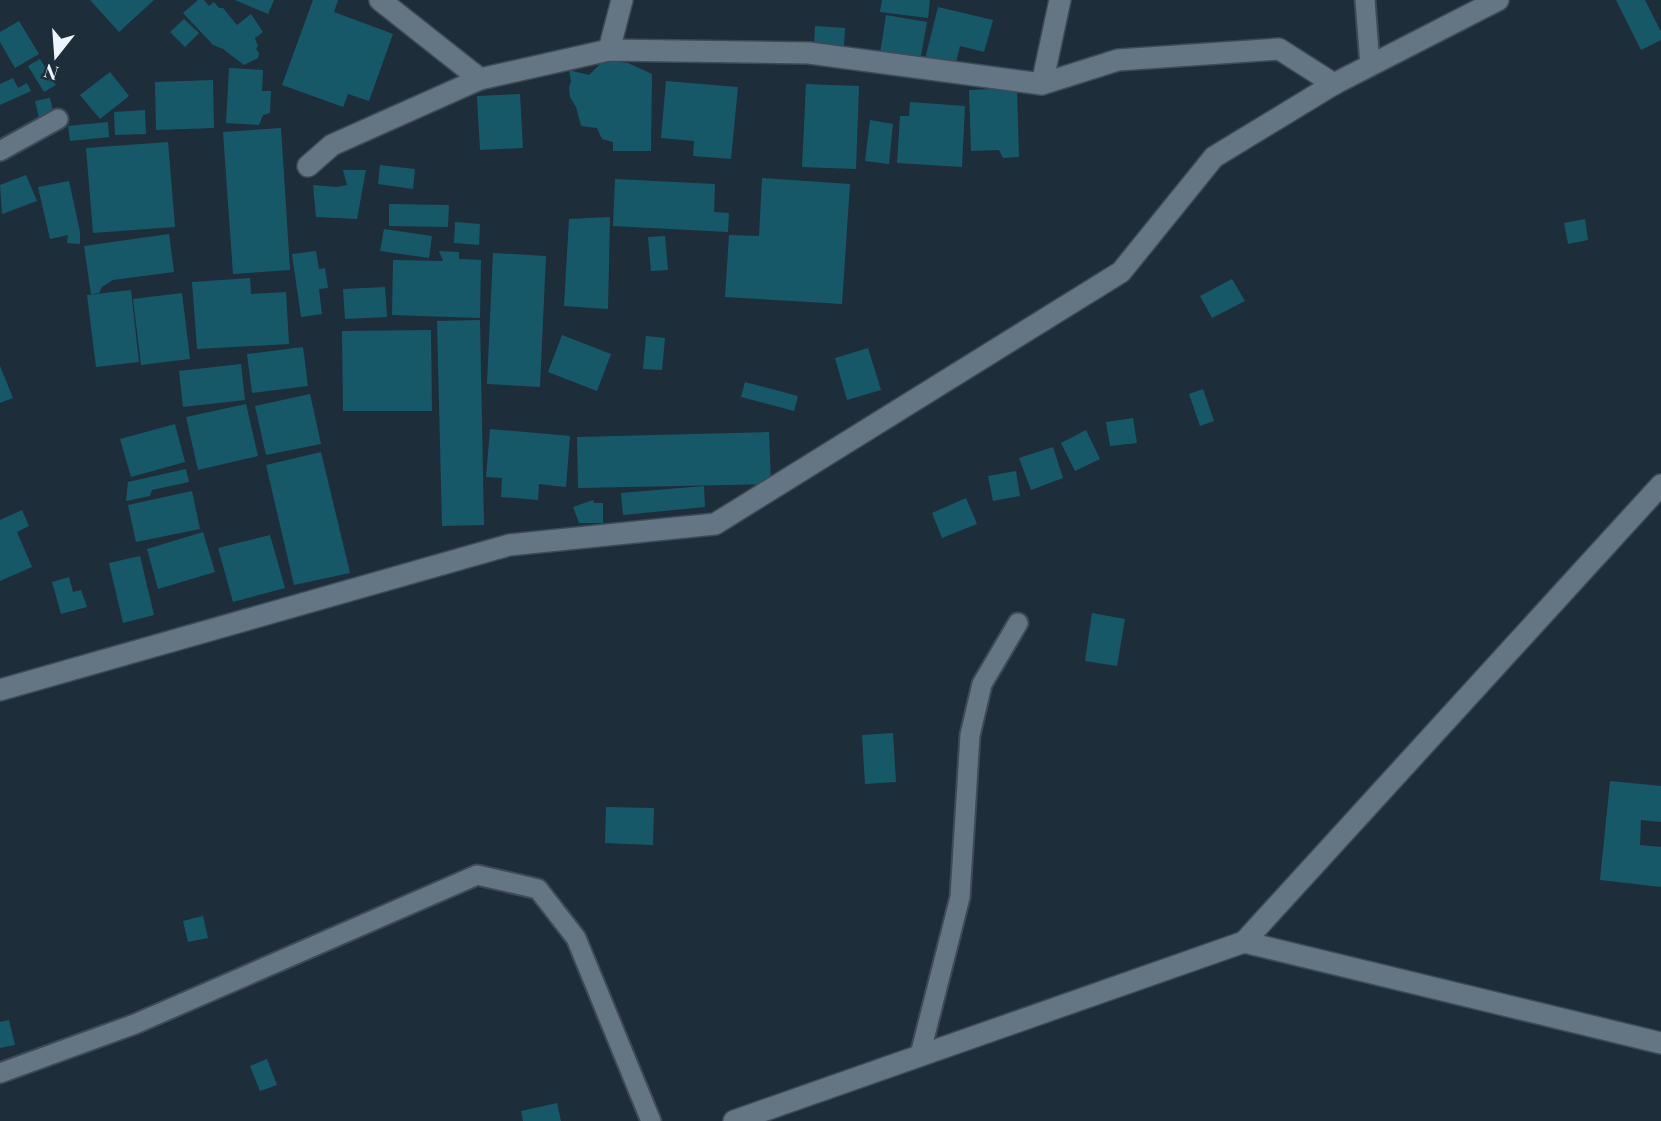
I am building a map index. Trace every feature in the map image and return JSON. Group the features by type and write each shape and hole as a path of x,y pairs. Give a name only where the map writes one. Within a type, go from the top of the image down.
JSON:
{"street":[{"path":"380,0 480,79"},
{"path":"610,50 622,0"},
{"path":"1042,84 1060,0"},
{"path":"0,691 509,545 715,524 1121,272 1213,157 1334,84 1498,0"},
{"path":"307,166 332,145 480,79 610,50 809,53 1042,84 1118,60 1279,49 1334,84"},
{"path":"734,1121 1244,942 1661,485"},
{"path":"1244,942 1661,1043"}],"lane":[{"path":"1365,0 1370,65"},
{"path":"0,151 58,120"},
{"path":"920,1055 960,897 970,734 982,684 1018,623"},
{"path":"0,1073 135,1024 477,875 538,889 576,938 651,1121"}],"building":[{"path":"90,0 154,0 119,32"},
{"path":"198,0 204,0 209,6 214,2 219,8 223,8 237,25 251,14 263,32 255,38 258,58 244,65 213,45 183,13"},
{"path":"235,0 274,0 268,14"},
{"path":"313,0 338,0 334,12 393,34 369,101 348,94 343,107 282,85"},
{"path":"882,0 930,0 928,18 880,12"},
{"path":"1616,0 1645,0 1661,32 1661,40 1641,50"},
{"path":"938,7 993,20 984,52 960,46 955,67 925,59"},
{"path":"886,15 927,22 920,61 880,54"},
{"path":"184,19 199,33 185,47 170,32"},
{"path":"19,21 39,54 15,68 0,42 0,32"},
{"path":"815,26 845,28 844,46 814,44"},
{"path":"40,59 56,85 44,92 28,66"},
{"path":"604,60 628,63 652,74 651,151 613,151 613,142 602,139 597,128 581,126 570,97 569,70 589,75"},
{"path":"229,68 263,70 262,91 271,91 270,113 263,115 259,125 226,123"},
{"path":"110,72 129,96 100,119 80,95"},
{"path":"13,78 18,88 27,83 31,91 0,105 0,84"},
{"path":"213,80 214,128 156,130 155,82"},
{"path":"666,81 738,87 731,159 693,156 694,141 661,138"},
{"path":"806,84 859,86 856,169 802,167"},
{"path":"1017,88 1019,157 1003,158 999,150 971,151 969,90"},
{"path":"520,94 523,148 480,150 477,96"},
{"path":"50,98 55,119 40,122 35,101"},
{"path":"910,102 965,106 962,167 897,163 900,116 909,116"},
{"path":"145,110 146,134 115,135 114,112"},
{"path":"870,120 893,124 889,164 865,161"},
{"path":"108,122 109,137 70,141 68,126"},
{"path":"281,128 290,270 233,274 223,132"},
{"path":"168,142 175,227 93,233 86,148"},
{"path":"380,165 415,169 413,189 378,184"},
{"path":"343,170 366,170 357,219 316,217 313,185 347,185"},
{"path":"26,175 37,201 2,214 0,185"},
{"path":"762,178 850,184 842,304 725,297 729,235 759,236"},
{"path":"615,179 715,184 714,212 729,213 728,232 613,226"},
{"path":"69,181 80,244 67,243 68,235 50,239 38,187"},
{"path":"389,204 449,205 448,227 389,226"},
{"path":"610,217 608,309 564,306 569,219"},
{"path":"1585,219 1588,240 1568,244 1564,223"},
{"path":"455,222 480,224 479,245 454,243"},
{"path":"384,229 432,236 429,258 380,251"},
{"path":"169,234 174,272 113,280 102,287 99,293 91,294 84,246"},
{"path":"665,236 668,270 651,271 648,237"},
{"path":"316,251 319,269 325,268 328,288 319,289 322,314 301,317 292,254"},
{"path":"439,251 459,252 459,259 481,260 480,318 392,315 393,260 443,261"},
{"path":"493,253 546,256 540,387 487,384"},
{"path":"250,278 251,294 286,292 289,344 197,349 192,282"},
{"path":"1232,279 1245,301 1212,318 1200,296"},
{"path":"385,287 387,317 345,319 343,289"},
{"path":"131,290 139,362 96,367 87,295"},
{"path":"182,293 190,359 141,365 133,299"},
{"path":"480,320 484,525 442,526 437,321"},
{"path":"431,330 432,411 343,411 342,331"},
{"path":"562,335 611,354 597,391 548,372"},
{"path":"646,336 665,338 662,370 643,369"},
{"path":"303,347 308,386 252,393 247,354"},
{"path":"868,348 881,390 847,400 835,358"},
{"path":"241,364 245,400 183,407 179,371"},
{"path":"0,366 13,398 0,403"},
{"path":"745,382 798,396 794,411 741,397"},
{"path":"1203,389 1214,421 1200,426 1189,394"},
{"path":"310,394 321,444 266,455 255,406"},
{"path":"246,404 258,456 198,470 186,417"},
{"path":"1133,418 1137,443 1110,446 1106,422"},
{"path":"175,424 185,462 131,477 120,439"},
{"path":"490,429 570,436 566,487 539,484 538,500 501,497 502,478 486,477"},
{"path":"1086,430 1100,459 1075,471 1061,443"},
{"path":"769,432 771,484 578,488 577,437"},
{"path":"1053,447 1063,478 1031,490 1019,458"},
{"path":"321,452 350,573 294,585 266,465"},
{"path":"186,469 189,482 152,490 150,496 126,501 128,482"},
{"path":"1016,471 1020,496 993,501 988,476"},
{"path":"704,486 705,507 623,515 621,493"},
{"path":"192,491 200,529 136,542 128,505"},
{"path":"966,498 977,524 942,538 932,513"},
{"path":"593,500 594,503 603,503 603,523 579,523 573,507"},
{"path":"22,510 29,526 17,532 32,567 0,581 0,520"},
{"path":"203,532 215,572 158,589 147,549"},
{"path":"270,535 285,588 233,602 218,548"},
{"path":"140,556 154,615 123,623 109,563"},
{"path":"69,577 73,592 81,590 87,607 61,614 52,582"},
{"path":"1092,613 1125,619 1117,666 1085,661"},
{"path":"893,733 896,782 865,784 862,735"},
{"path":"1610,781 1661,786 1661,822 1641,820 1640,845 1661,847 1661,887 1600,880"},
{"path":"606,807 654,808 653,845 605,843"},
{"path":"203,916 208,938 188,942 183,921"},
{"path":"9,1020 15,1045 0,1048 0,1022"},
{"path":"267,1059 277,1085 260,1091 250,1066"},
{"path":"557,1103 561,1121 523,1121 521,1111"}]}
